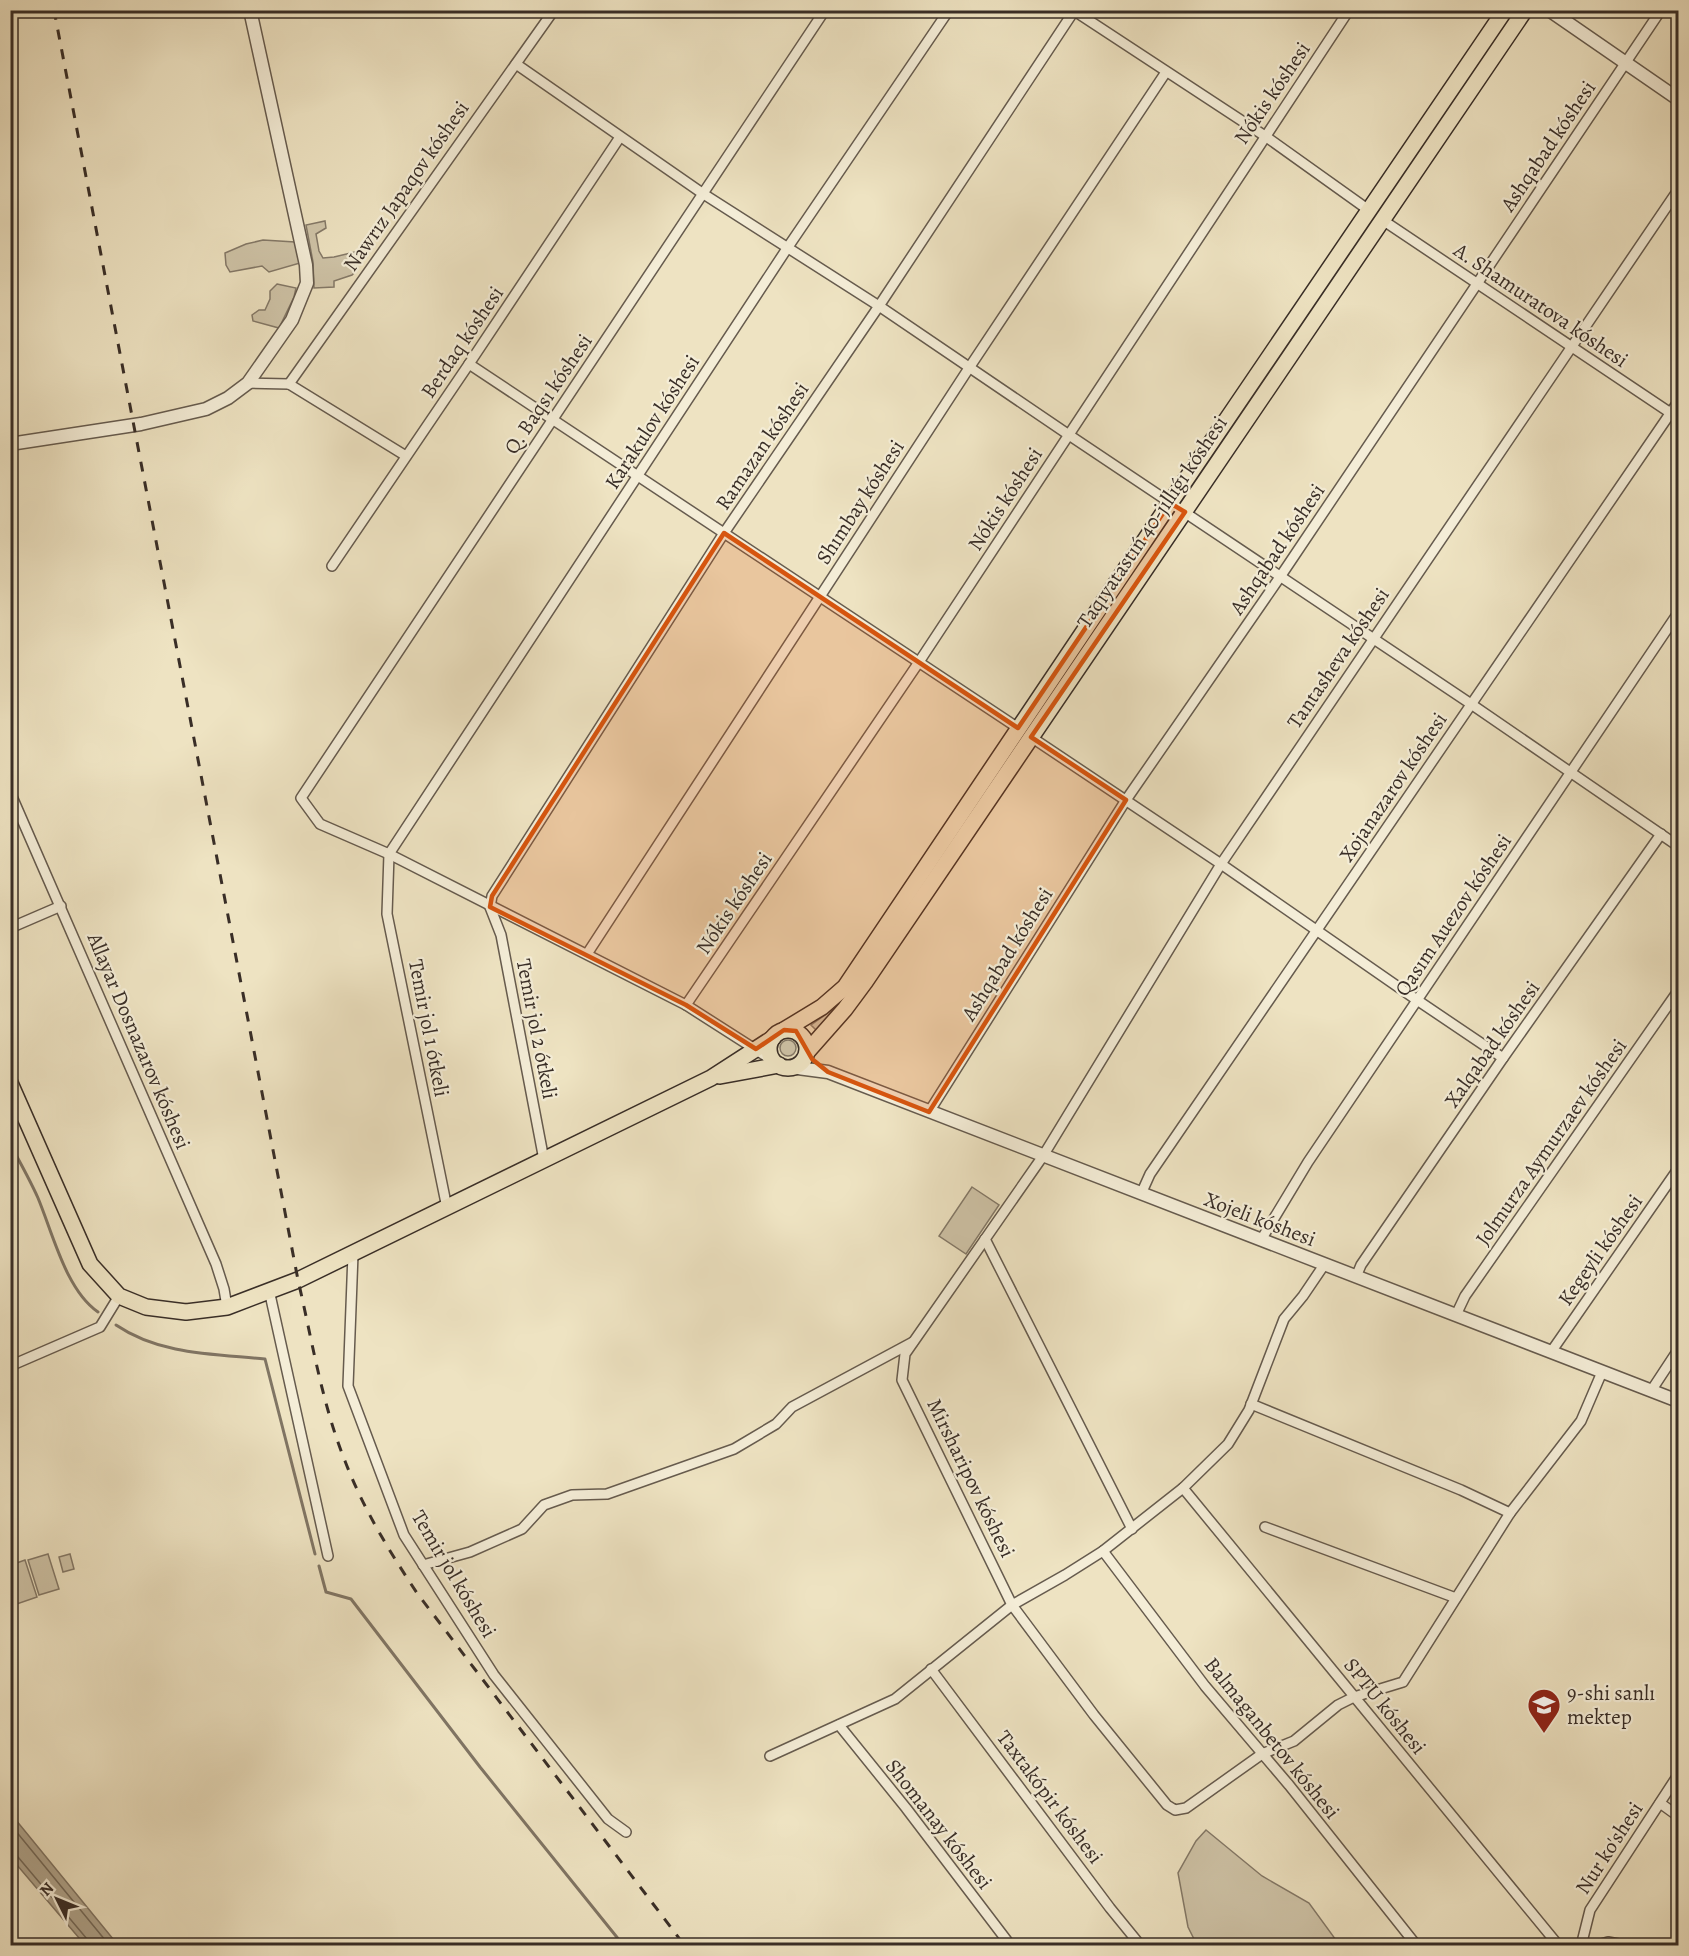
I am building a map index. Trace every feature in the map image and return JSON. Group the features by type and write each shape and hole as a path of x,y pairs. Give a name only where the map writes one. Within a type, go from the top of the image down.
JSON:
{"main road":[{"name":"Taqıyatastıń 40-jıllıǵı kóshesi","path":"807,1052 845,1009 865,982 1170,503 1506,10"},
{"name":"Taqıyatastıń 40-jıllıǵı kóshesi","path":"711,1078 822,1007 845,987 1024,733 1185,512 1525,10"},
{"path":"10,1083 90,1264 119,1296 146,1307 186,1312 227,1307 298,1280 711,1078 801,1063 807,1052 807,1046 796,1031 778,1034 771,1042 770,1053 781,1065"}],"street":[{"path":"10,444 133,426 206,409 228,398 248,383 292,320 307,283 306,265 250,10"},
{"name":"Nawrız Japaqov kóshesi","path":"289,384 555,10"},
{"name":"Q. Baqsı kóshesi","path":"389,855 320,824 301,798 825,10"},
{"name":"Karakulov kóshesi","path":"389,855 788,248 949,10"},
{"name":"Nókis kóshesi","path":"686,1005 919,662 1349,10"},
{"path":"1549,10 1678,99"},
{"name":"Ashqabad kóshesi","path":"929,1112 1126,800 1280,577 1661,10"},
{"path":"1074,11 1265,136 1370,211"},
{"name":"Ramazan kóshesi","path":"490,907 492,896 724,533 879,306 1074,11"},
{"path":"516,64 702,193 879,306 1572,772 1678,846"},
{"name":"Shımbay kóshesi","path":"586,954 819,596 1166,72"},
{"name":"Berdaq kóshesi","path":"332,566 620,137"},
{"name":"Tantasheva kóshesi","path":"1043,1156 1221,864 1678,190"},
{"name":"A. Shamuratova kóshesi","path":"1384,221 1675,416"},
{"path":"469,364 1126,800 1503,1058"},
{"path":"248,383 289,384 406,456"},
{"name":"Xojanazarov kóshesi","path":"1141,1194 1150,1174 1471,704 1675,416 1678,402"},
{"name":"Qasım Auezov kóshesi","path":"1261,1240 1308,1162 1678,613"},
{"name":"Allayar Dosnazarov kóshesi","path":"10,792 216,1264 224,1288 227,1307"},
{"name":"Xalqabad kóshesi","path":"1356,1277 1361,1265 1503,1058 1661,834"},
{"path":"389,855 686,1005 781,1065 828,1072"},
{"name":"Temir jol 1 ótkeli","path":"389,855 387,914 447,1208"},
{"path":"10,928 61,906"},
{"name":"Temir jol 2 ótkeli","path":"490,907 501,935 544,1160"},
{"name":"Jolmurza Aymurzaev kóshesi","path":"1456,1315 1465,1296 1678,991"},
{"path":"807,1052 828,1072"},
{"name":"Xojeli kóshesi","path":"828,1072 1678,1401"},
{"name":"Mirsharipov kóshesi","path":"1043,1156 905,1354 902,1380 1012,1605 1094,1715 1167,1805 1175,1810 1186,1808 1262,1754"},
{"name":"Kegeyli kóshesi","path":"1551,1352 1678,1168"},
{"path":"985,1239 1132,1529"},
{"name":"Temir jol kóshesi","path":"353,1254 348,1386 404,1535 494,1675 608,1819 626,1832"},
{"path":"770,1756 895,1699 1012,1605 1102,1551 1183,1488 1228,1444 1251,1404 1284,1319 1324,1265"},
{"path":"269,1290 328,1556"},
{"path":"10,1366 100,1327 119,1296"},
{"path":"423,1565 470,1552 522,1529 544,1504 572,1496 607,1494 734,1449 776,1424 792,1407 915,1341"},
{"path":"1651,1391 1678,1350"},
{"path":"1262,1754 1294,1741 1338,1705 1354,1697 1403,1682 1510,1513 1581,1421 1602,1372"},
{"path":"1251,1404 1461,1490 1510,1513"},
{"name":"SPTU kóshesi","path":"1183,1488 1559,1946"},
{"path":"1265,1527 1456,1598"},
{"name":"Balmaganbetov kóshesi","path":"1102,1551 1205,1686 1289,1785 1417,1946"},
{"name":"Taxtakópir kóshesi","path":"931,1670 1141,1946"},
{"name":"Shomanay kóshesi","path":"839,1725 906,1808 1011,1946"},
{"name":"Nur ko'shesi","path":"1581,1946 1590,1910 1678,1774"},
{"path":"1660,1803 1678,1816"},
{"path":"1594,1946 1608,1942 1629,1946"}],"highlighted area":[{"path":"1170,503 1185,512 1031,737 1126,800 929,1112 828,1072 812,1059 796,1031 784,1030 756,1049 686,1005 490,907 492,896 724,533 1018,728"}],"shaded area":[{"path":"1508,16 1511,18 1192,487 1189,485"},
{"path":"325,221 326,228 316,234 319,251 323,258 355,252 356,271 352,275 334,281 334,287 314,288 313,262 306,225"},
{"path":"263,240 295,242 300,263 269,272 262,266 230,272 226,265 225,253"},
{"path":"277,284 296,288 279,328 253,321 252,315 259,310 265,310 270,299 270,291"},
{"path":"1163,523 1166,525 852,994 834,1015 816,1030 811,1025 832,1010 849,991"},
{"path":"788,1040 796,1048 788,1056 780,1048"},
{"path":"972,1187 999,1205 966,1254 939,1236"},
{"path":"48,1554 59,1589 39,1595 28,1560"},
{"path":"70,1554 74,1569 63,1572 59,1557"},
{"path":"25,1560 37,1597 11,1606 11,1565"},
{"path":"1206,1830 1262,1876 1309,1903 1336,1940 1334,1945 1197,1945 1188,1927 1178,1873 1196,1841"}],"water":[{"path":"11,1814 118,1945 85,1945 11,1858"}],"waterway":[{"path":"10,1144 38,1198 69,1276 77,1290 98,1312"},
{"path":"116,1325 133,1335 169,1348 265,1359 315,1554"},
{"path":"319,1566 326,1592 351,1599 480,1767 624,1946"}],"railway":[{"path":"54,10 298,1280 324,1395 337,1439 368,1512 417,1593 685,1946"}],"place":[{"name":"9-shi sanlı mektep","path":"1544,1734"}]}
